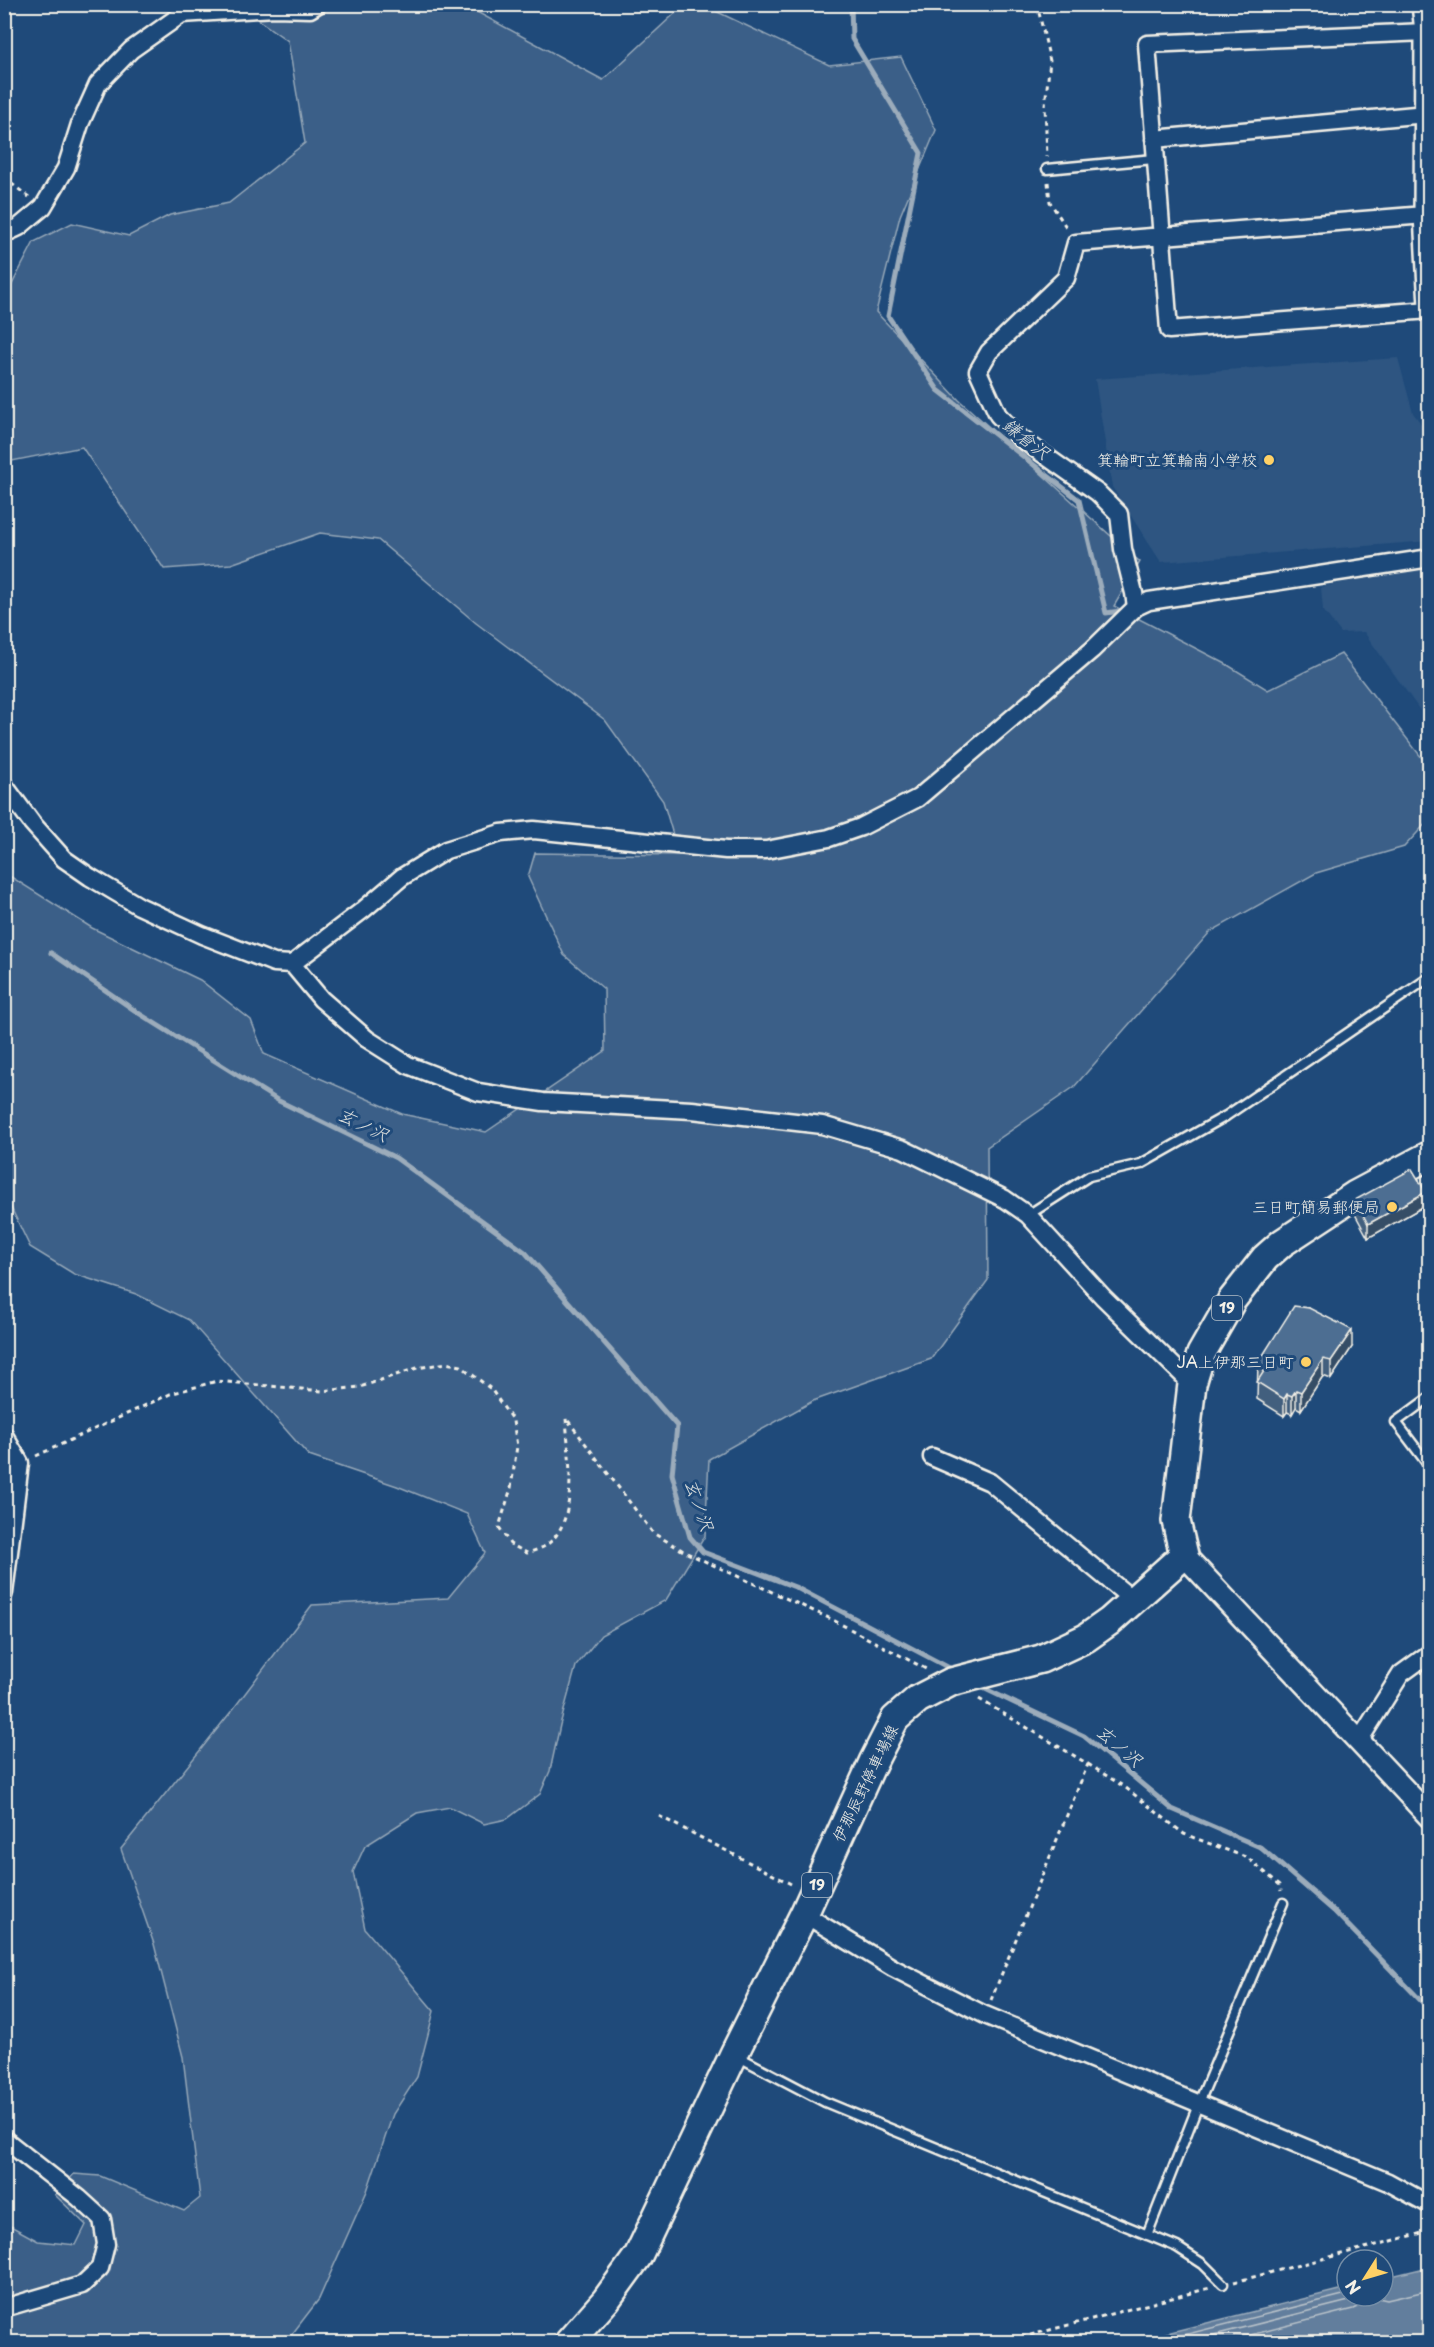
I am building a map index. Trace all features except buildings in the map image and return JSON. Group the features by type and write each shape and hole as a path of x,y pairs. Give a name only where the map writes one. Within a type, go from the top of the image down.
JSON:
{"main road":[{"name":"19","path":"1184,1554 1176,1521 1192,1384 1201,1354 1232,1300 1265,1258 1282,1243 1347,1201 1430,1155"},
{"name":"伊那辰野停車場線","path":"569,2343 606,2300 638,2256 895,1719 918,1699 951,1682 1041,1659 1065,1650 1086,1638 1184,1554"}],"street":[{"path":"4,234 19,227 43,207 66,168 80,124 98,84 131,50 182,14 275,8 310,9 318,4"},
{"path":"1423,4 1426,32 1425,215 1430,308 1169,330 1154,159 1147,44 1426,32"},
{"path":"1154,139 1426,114"},
{"path":"1136,607 1123,549 1119,514 1098,493 1020,438 998,415 978,371 988,352 1066,278 1076,243 1425,215"},
{"path":"4,785 32,823 64,860 90,877 139,906 202,935 274,963 292,964 402,877 446,850 501,833 534,830 726,850 766,850 829,838 861,827 918,798 1092,650 1136,607 1161,599 1430,558"},
{"path":"292,964 321,999 366,1040 408,1065 478,1092 543,1102 692,1110 822,1125 903,1149 1005,1199 1028,1215 1103,1297 1192,1384"},
{"path":"4,1435 20,1463 4,1593"},
{"path":"932,1457 990,1482 1133,1600"},
{"path":"1184,1554 1210,1585 1430,1817"},
{"path":"1359,1741 1401,1674 1430,1653"},
{"path":"808,1904 893,1968 985,2015 1388,2182 1430,2205"},
{"path":"4,2139 80,2198 102,2219 106,2244 100,2268 82,2285 4,2308"}],"lane":[{"path":"1047,169 1154,159"},
{"path":"1028,1215 1089,1176 1141,1164 1226,1116 1430,977"},
{"path":"1430,1397 1396,1422 1430,1467"},
{"path":"1147,2235 1198,2105 1283,1903"},
{"path":"734,2054 825,2102 1186,2253 1203,2264 1223,2284"}],"path":[{"path":"1037,4 1050,61 1045,105 1050,202 1076,243"},
{"path":"4,178 43,207"},
{"path":"20,1463 170,1394 217,1381 322,1391 360,1387 417,1368 446,1363 461,1366 491,1389 513,1421 517,1446 511,1488 499,1527 510,1544 527,1553 544,1546 557,1534 564,1520 570,1487 566,1418 653,1533 687,1553 769,1588 951,1682 1126,1788 1184,1834 1248,1858 1280,1885 1283,1903"},
{"path":"985,2015 1088,1764"},
{"path":"659,1816 808,1904"}],"shaded area":[{"path":"237,5 464,5 603,80 684,5 703,5 829,65 901,57 936,130 900,216 876,312 959,400 1140,562 1114,606 1226,664 1268,690 1341,654 1429,767 1429,820 1404,847 1316,873 1210,932 1074,1087 987,1147 988,1280 931,1359 813,1401 709,1459 705,1536 666,1600 601,1635 576,1666 550,1771 540,1794 507,1819 484,1824 450,1807 417,1813 365,1846 353,1872 365,1929 434,2011 417,2077 393,2114 367,2191 319,2299 286,2342 5,2342 5,2227 9,2225 38,2241 76,2245 86,2225 55,2195 74,2174 100,2176 184,2211 200,2198 183,2057 154,1944 121,1849 234,1708 312,1605 448,1598 485,1553 467,1514 397,1486 309,1456 189,1320 136,1294 74,1274 30,1247 5,1195 5,873 92,928 200,980 251,1020 264,1054 402,1114 486,1132 605,1051 604,989 564,955 528,877 535,853 679,855 663,801 605,720 476,623 378,540 320,533 231,564 164,569 82,447 7,462 5,458 5,298 34,242 72,223 129,236 170,215 229,203 305,143 288,41"},
{"name":"箕輪町立箕輪南小学校","path":"1398,358 1413,413 1429,434 1429,541 1161,562 1112,487 1095,379"},
{"path":"1429,565 1429,723 1364,632 1341,633 1323,610 1321,587"}],"water":[{"path":"1429,2267 1429,2342 1131,2342 1335,2291 1335,2308 1395,2308 1395,2275"}],"waterway":[{"name":"鎌倉沢","path":"851,4 852,39 921,153 888,316 938,390 1079,500 1106,613 1127,610"},
{"name":"玄ノ沢","path":"51,953 140,1014 279,1101 396,1158 525,1252 677,1426 672,1474 690,1537 703,1552 795,1587 957,1672"},
{"name":"玄ノ沢","path":"977,1685 1084,1736 1172,1809 1260,1847 1334,1911 1430,2010"}],"place":[{"name":"箕輪町立箕輪南小学校","path":"1269,460"},
{"name":"三日町簡易郵便局","path":"1392,1207"},
{"name":"JA上伊那三日町","path":"1306,1362"}]}
